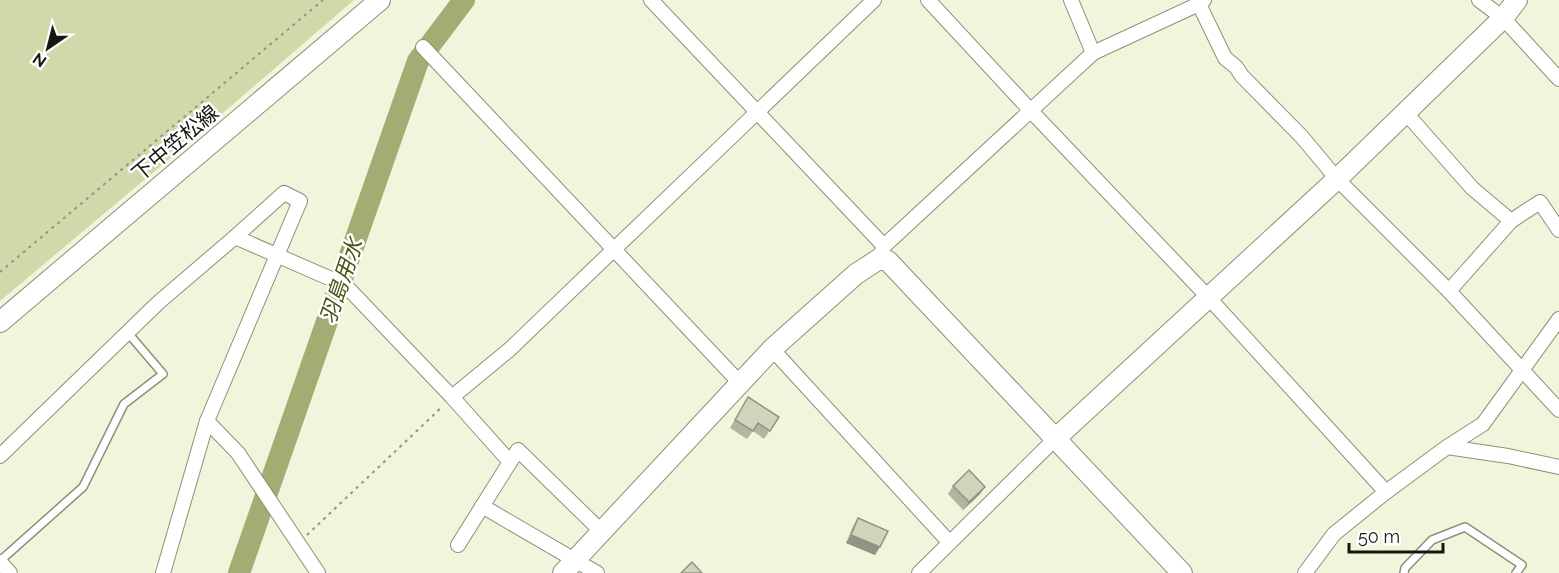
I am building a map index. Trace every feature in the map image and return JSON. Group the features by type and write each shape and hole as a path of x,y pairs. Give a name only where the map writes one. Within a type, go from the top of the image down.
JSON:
{"street":[{"name":"下中笠松線","path":"0,322 380,0"},
{"path":"651,0 758,112 888,261 1182,573"},
{"path":"452,397 509,350 874,0"},
{"path":"928,0 1209,298 1386,492"},
{"path":"1071,0 1093,53"},
{"path":"1479,0 1503,18 1559,79"},
{"path":"920,573 1055,439 1337,179 1503,18 1517,0"},
{"path":"569,567 772,349 881,252 1093,53 1200,2 1225,58 1302,136 1337,179 1449,291 1559,410"},
{"path":"423,47 739,382"},
{"path":"1405,112 1472,188 1511,221"},
{"path":"0,456 159,302 284,193 300,201 207,421 163,573"},
{"path":"1449,291 1511,221 1540,202 1559,230"},
{"path":"236,237 345,285 452,397 510,462"},
{"path":"1305,573 1334,534 1386,492 1447,447 1483,424 1559,319"},
{"path":"772,349 949,542"},
{"path":"207,421 238,453 260,483 318,573"},
{"path":"1447,447 1508,456 1559,467"},
{"path":"458,544 518,450 602,532"},
{"path":"482,506 569,567 597,573"},
{"path":"0,562 10,573"}],"lane":[{"path":"0,562 82,487 124,404 164,374 128,333"},
{"path":"1404,573 1405,568 1432,540 1465,527 1522,565 1516,573"}],"path":[{"path":"0,272 323,0"},
{"path":"298,543 452,397"}],"green space":[{"path":"0,0 354,0 0,301"}],"building":[{"path":"748,397 779,417 770,431 758,423 753,431 735,420"},
{"path":"969,470 985,487 969,502 953,486"},
{"path":"858,518 888,531 880,547 851,535"},
{"path":"692,562 702,573 681,573"}],"waterway":[{"name":"羽島用水","path":"239,573 418,61 464,0"}]}
